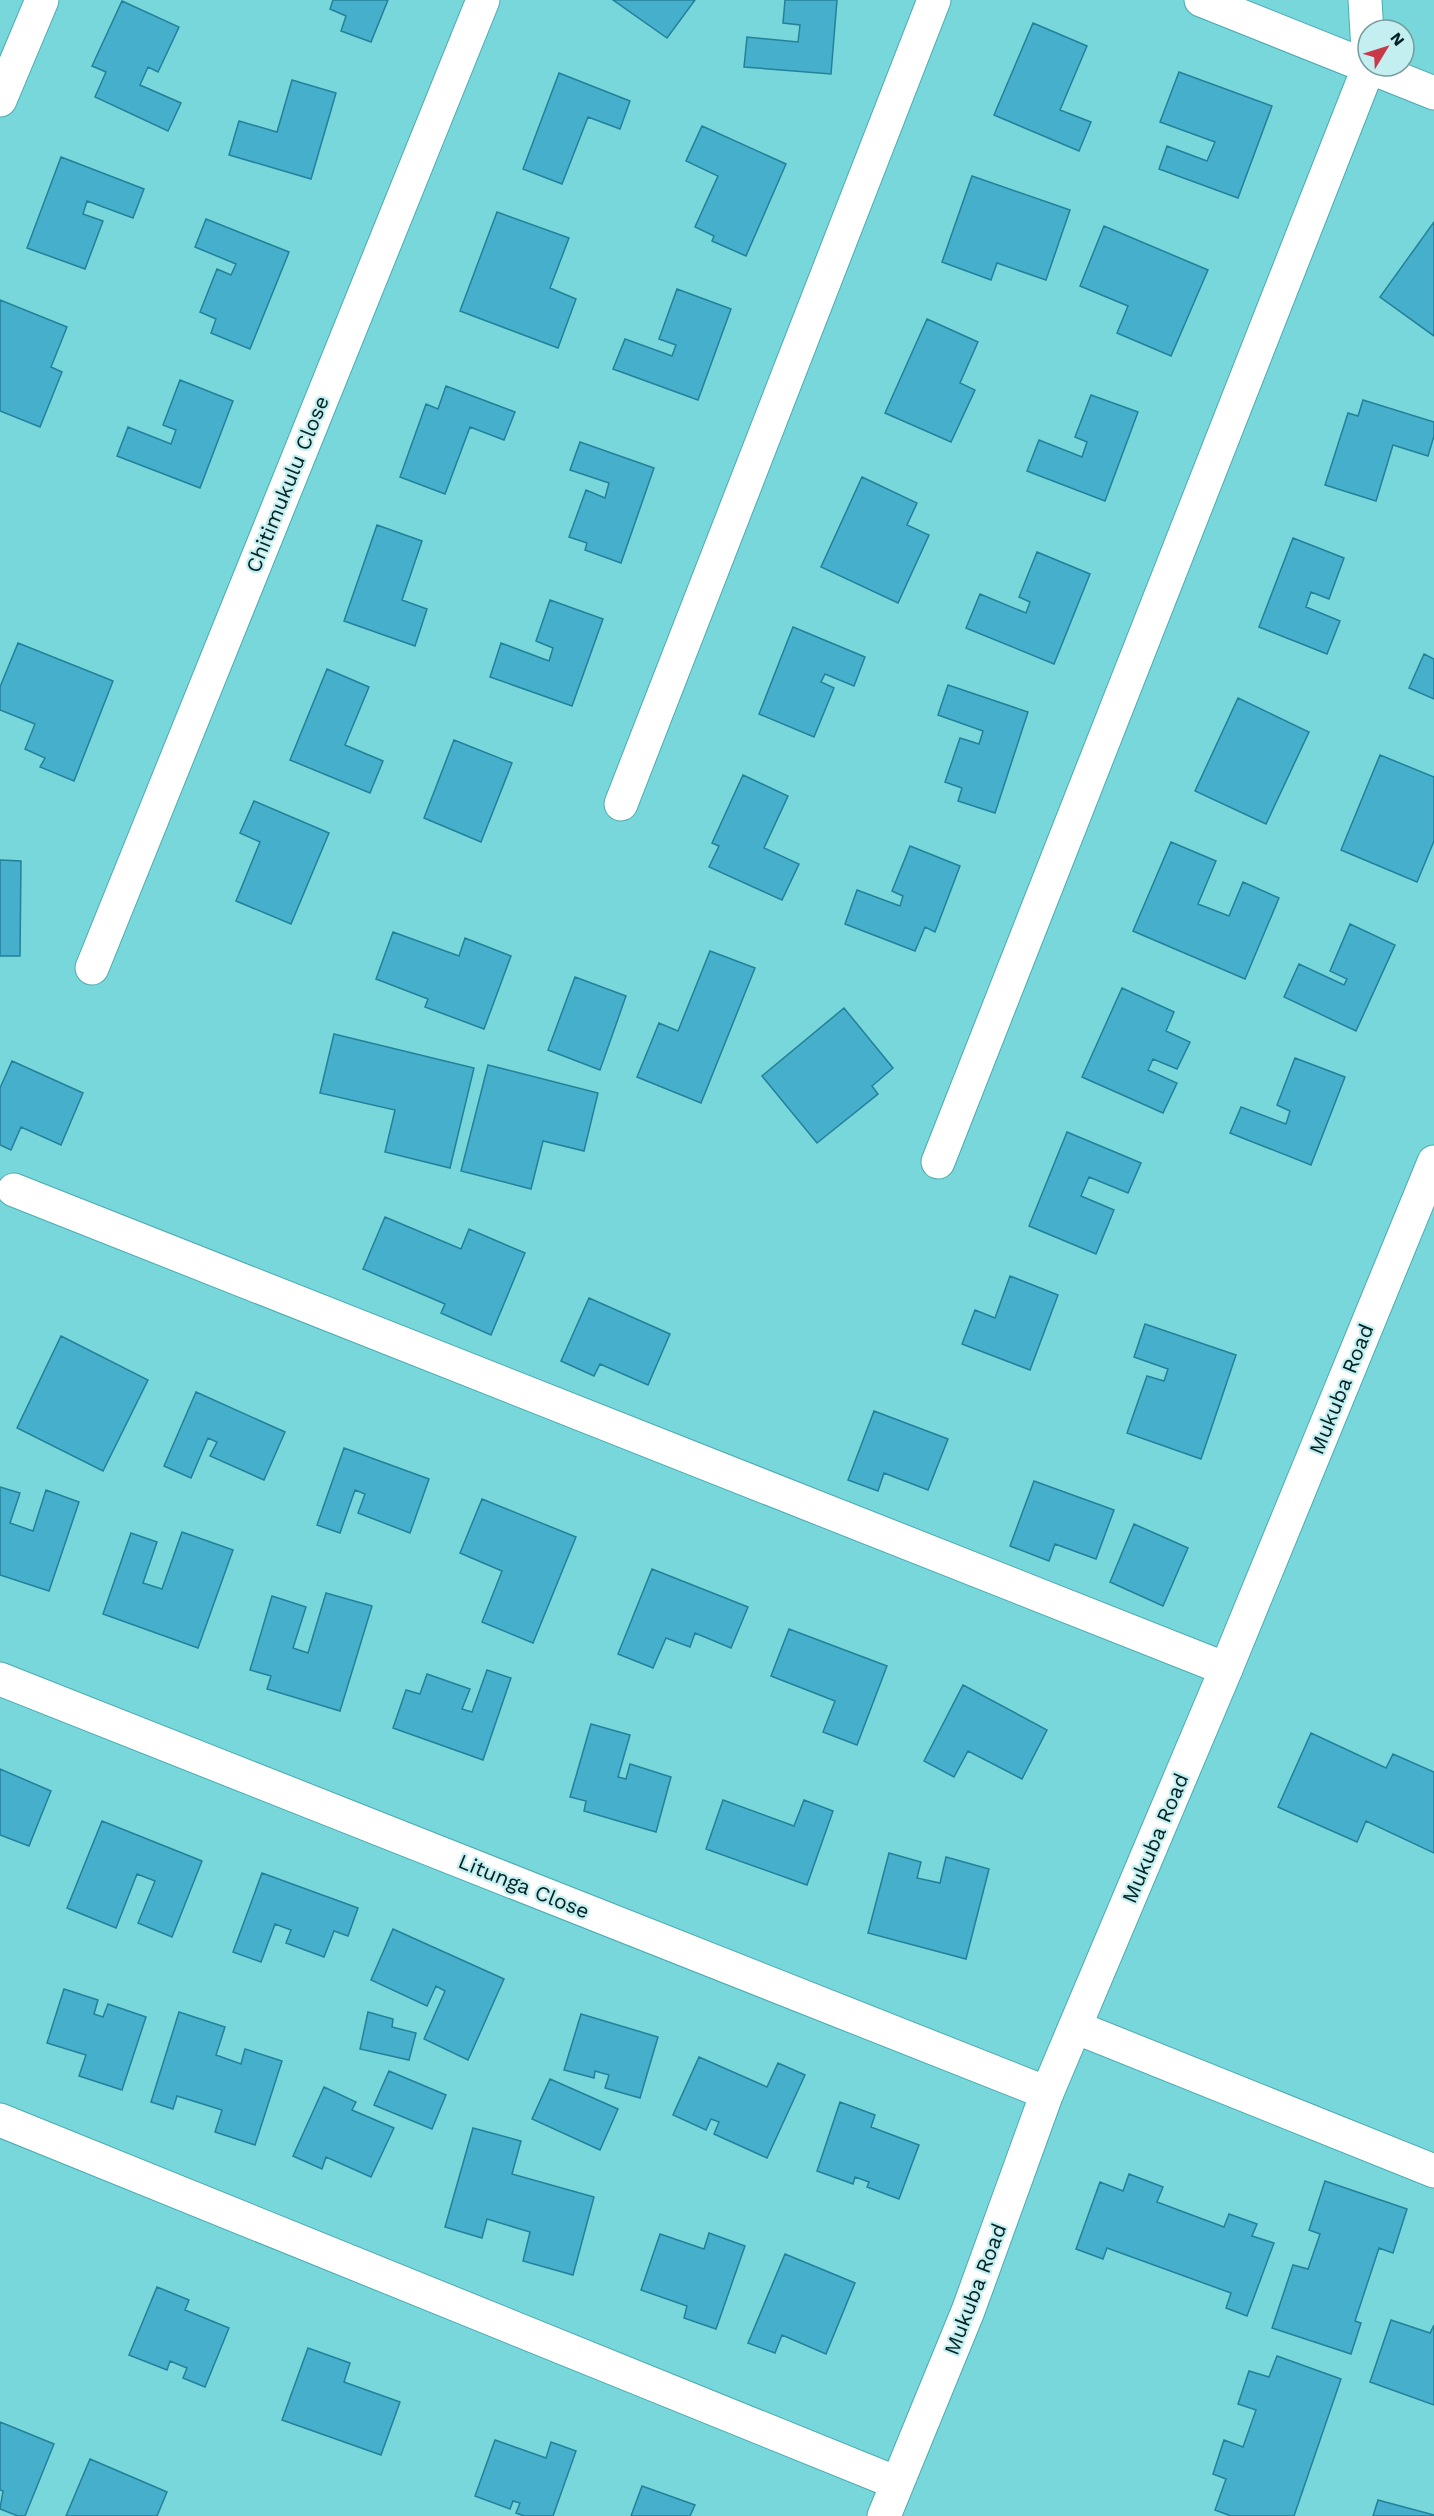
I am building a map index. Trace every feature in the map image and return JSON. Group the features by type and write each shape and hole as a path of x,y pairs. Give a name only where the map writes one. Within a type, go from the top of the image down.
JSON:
{"street":[{"path":"0,100 42,0"},
{"name":"Chitimukulu Close","path":"92,968 483,0"},
{"path":"621,804 934,0"},
{"path":"1201,0 1356,61"},
{"path":"1365,0 1366,18"},
{"path":"938,1162 1365,78"},
{"path":"1398,78 1434,93"},
{"name":"Mukuba Road","path":"884,2516 968,2311 1047,2093 1226,1669 1434,1162"},
{"path":"14,1190 1226,1669"},
{"name":"Litunga Close","path":"0,1679 1047,2093"},
{"path":"1075,2027 1434,2171"},
{"path":"0,2120 897,2483"}],"building":[{"path":"333,0 388,0 371,42 341,31 346,16 330,9"},
{"path":"613,0 695,0 667,38"},
{"path":"785,0 837,0 831,74 744,67 747,37 798,42 800,25 783,23"},
{"path":"122,1 179,27 158,72 148,67 140,85 181,103 168,131 95,97 106,72 92,66"},
{"path":"1033,23 1087,46 1060,110 1091,122 1079,151 994,115"},
{"path":"1179,72 1272,106 1238,198 1159,169 1167,146 1207,161 1215,142 1160,122"},
{"path":"559,73 630,101 620,129 588,117 562,184 523,169"},
{"path":"292,80 336,93 311,179 229,155 239,121 277,132"},
{"path":"702,126 786,164 746,256 712,241 714,236 695,227 718,176 686,161"},
{"path":"61,157 144,189 133,218 87,201 83,214 103,221 85,269 27,248"},
{"path":"972,176 1070,210 1046,280 997,263 991,280 942,262"},
{"path":"497,212 569,238 550,288 576,299 558,348 460,311"},
{"path":"206,219 289,252 250,349 211,333 216,319 200,312 217,269 231,275 236,264 195,247"},
{"path":"1434,222 1434,336 1380,297"},
{"path":"1104,226 1208,270 1171,356 1117,333 1128,306 1080,286"},
{"path":"677,289 731,309 698,400 613,369 625,339 672,356 676,345 659,339"},
{"path":"0,300 67,327 51,367 62,372 40,427 0,411"},
{"path":"927,319 978,342 960,383 975,390 951,442 885,413"},
{"path":"180,380 233,401 200,488 117,456 128,427 171,444 176,430 163,425"},
{"path":"446,386 515,412 504,440 470,427 445,494 400,477 426,404 438,409"},
{"path":"1091,395 1138,412 1105,501 1027,471 1039,440 1082,457 1087,442 1075,437"},
{"path":"1363,400 1434,422 1434,436 1428,456 1393,445 1376,501 1325,485 1348,413 1358,416"},
{"path":"580,442 654,468 621,563 585,550 587,543 569,537 586,490 605,498 609,483 570,470"},
{"path":"862,477 917,503 907,525 929,535 898,603 821,567"},
{"path":"377,525 422,541 402,600 427,609 415,646 344,621"},
{"path":"1293,538 1344,558 1329,599 1311,592 1306,607 1340,621 1327,654 1259,627"},
{"path":"1037,552 1090,574 1054,664 966,628 980,594 1026,613 1030,602 1019,597"},
{"path":"550,600 603,619 572,706 490,677 501,643 549,661 553,648 536,641"},
{"path":"793,627 865,657 854,686 825,674 821,682 834,688 814,737 759,714"},
{"path":"18,643 113,681 74,781 40,767 45,758 25,749 35,724 0,710 0,687"},
{"path":"1424,654 1434,659 1434,699 1409,688"},
{"path":"327,669 369,687 345,745 383,761 370,793 290,760"},
{"path":"948,685 1028,712 995,813 958,801 962,788 945,782 960,738 979,744 983,731 938,715"},
{"path":"1238,698 1309,732 1266,824 1195,791"},
{"path":"454,740 512,763 481,842 424,818"},
{"path":"1380,755 1434,777 1434,841 1417,882 1341,850"},
{"path":"743,775 788,796 764,848 799,864 782,900 709,867 719,846 712,843"},
{"path":"254,801 329,833 291,924 236,901 260,842 240,833"},
{"path":"1171,842 1216,861 1198,904 1229,916 1243,882 1279,898 1245,979 1133,931"},
{"path":"910,846 960,866 935,932 925,927 915,951 845,924 857,890 900,906 903,896 892,891"},
{"path":"0,860 21,861 20,956 0,956"},
{"path":"1350,924 1395,945 1356,1031 1284,997 1299,964 1344,985 1347,979 1330,971"},
{"path":"393,932 459,956 465,938 511,956 484,1029 425,1007 428,999 376,979"},
{"path":"710,951 755,968 701,1103 637,1077 659,1023 678,1031"},
{"path":"575,977 626,996 600,1070 548,1050"},
{"path":"1122,988 1174,1012 1166,1031 1190,1042 1177,1069 1153,1059 1148,1070 1177,1083 1163,1113 1082,1077"},
{"path":"844,1008 893,1068 872,1086 878,1094 817,1143 762,1076"},
{"path":"334,1034 474,1068 450,1168 385,1152 395,1110 320,1093"},
{"path":"1295,1058 1345,1077 1311,1165 1230,1133 1241,1107 1286,1124 1290,1111 1277,1105"},
{"path":"12,1061 83,1093 61,1145 21,1127 11,1150 0,1145 0,1088"},
{"path":"488,1065 598,1093 584,1151 543,1141 531,1189 461,1171"},
{"path":"1067,1132 1141,1163 1128,1193 1089,1177 1081,1196 1114,1210 1096,1254 1029,1226"},
{"path":"385,1217 461,1249 469,1229 525,1253 491,1335 441,1313 445,1304 363,1269"},
{"path":"1010,1276 1058,1295 1030,1370 962,1344 975,1310 995,1318"},
{"path":"589,1298 670,1334 648,1385 600,1364 594,1376 561,1361"},
{"path":"1145,1324 1236,1355 1201,1459 1127,1433 1147,1376 1164,1381 1168,1369 1134,1357"},
{"path":"61,1336 148,1380 103,1471 17,1428"},
{"path":"196,1392 285,1432 264,1480 210,1456 217,1442 208,1438 191,1478 164,1466"},
{"path":"874,1411 948,1439 928,1490 884,1473 878,1491 848,1480"},
{"path":"344,1448 429,1479 410,1533 358,1513 365,1494 355,1490 340,1533 317,1525"},
{"path":"1034,1481 1114,1510 1096,1559 1055,1544 1049,1561 1010,1546"},
{"path":"0,1487 20,1493 10,1523 33,1531 46,1490 79,1502 49,1591 0,1575"},
{"path":"482,1499 576,1537 533,1643 482,1622 502,1571 460,1553"},
{"path":"1134,1524 1188,1548 1163,1606 1110,1582"},
{"path":"182,1532 233,1550 198,1648 103,1614 131,1533 157,1542 143,1583 162,1589"},
{"path":"652,1569 748,1607 731,1648 695,1633 690,1647 666,1638 653,1668 618,1654"},
{"path":"326,1593 372,1606 340,1711 267,1689 271,1676 250,1670 272,1596 306,1607 293,1648 308,1653"},
{"path":"789,1629 887,1666 857,1745 823,1732 835,1701 771,1676"},
{"path":"487,1670 511,1678 483,1760 393,1728 406,1690 420,1694 427,1674 470,1689 462,1709 472,1712"},
{"path":"963,1685 1047,1730 1022,1779 968,1751 954,1777 924,1761"},
{"path":"591,1724 630,1735 618,1777 626,1779 630,1764 671,1777 656,1832 584,1811 586,1801 570,1797"},
{"path":"1311,1733 1386,1768 1393,1754 1434,1772 1434,1853 1366,1821 1357,1842 1278,1807"},
{"path":"0,1769 51,1791 29,1846 0,1835"},
{"path":"723,1800 794,1826 804,1800 833,1811 807,1885 706,1849"},
{"path":"102,1821 202,1861 172,1937 138,1923 155,1881 137,1874 116,1928 67,1908"},
{"path":"889,1853 921,1862 917,1878 940,1883 946,1857 989,1869 966,1959 868,1933"},
{"path":"262,1873 358,1908 348,1936 334,1931 324,1957 286,1943 291,1930 275,1924 261,1962 233,1952"},
{"path":"393,1929 504,1979 468,2060 424,2039 445,1991 436,1986 427,2006 371,1980"},
{"path":"64,1989 98,2000 94,2014 103,2017 108,2004 146,2017 122,2090 79,2076 86,2055 47,2043"},
{"path":"179,2012 225,2027 216,2055 241,2064 245,2049 282,2061 255,2145 215,2132 222,2110 177,2096 173,2109 151,2102"},
{"path":"368,2012 393,2019 392,2027 416,2033 409,2060 360,2049"},
{"path":"581,2014 658,2037 640,2098 605,2088 609,2075 595,2071 594,2078 564,2070"},
{"path":"699,2057 767,2087 778,2063 805,2075 767,2158 714,2134 719,2122 711,2119 706,2130 673,2115"},
{"path":"389,2071 446,2095 432,2129 374,2105"},
{"path":"550,2079 618,2109 600,2150 532,2119"},
{"path":"324,2087 356,2102 352,2110 394,2128 371,2177 326,2157 322,2169 293,2156"},
{"path":"840,2102 875,2115 871,2127 919,2145 899,2199 867,2187 869,2182 855,2177 853,2184 817,2171"},
{"path":"473,2128 521,2141 512,2174 594,2197 573,2275 523,2261 530,2232 487,2219 482,2238 445,2227"},
{"path":"1129,2174 1163,2187 1157,2202 1224,2227 1229,2214 1257,2224 1252,2236 1274,2243 1247,2316 1226,2308 1231,2293 1107,2248 1103,2259 1076,2249 1100,2182 1123,2191"},
{"path":"1325,2181 1407,2209 1393,2253 1379,2248 1355,2321 1361,2323 1351,2354 1272,2328 1293,2265 1308,2269 1320,2234 1309,2230"},
{"path":"709,2233 745,2246 716,2329 684,2318 687,2306 641,2290 660,2234 704,2249"},
{"path":"785,2254 855,2283 826,2354 782,2335 775,2353 748,2343"},
{"path":"157,2287 189,2300 185,2310 229,2328 205,2387 183,2378 187,2368 170,2361 167,2370 129,2355"},
{"path":"1391,2320 1430,2333 1434,2325 1434,2405 1370,2382"},
{"path":"308,2348 350,2363 344,2382 400,2402 381,2455 282,2420"},
{"path":"1277,2356 1341,2379 1294,2516 1231,2516 1215,2510 1226,2479 1213,2474 1224,2440 1243,2447 1256,2410 1238,2404 1249,2371 1269,2377"},
{"path":"0,2422 54,2444 25,2516 18,2516 0,2509 3,2491 0,2490"},
{"path":"495,2440 546,2458 551,2442 576,2451 553,2516 524,2516 516,2513 520,2503 513,2501 510,2509 475,2496"},
{"path":"90,2459 167,2492 157,2516 66,2516"},
{"path":"642,2486 695,2505 690,2516 631,2516"},
{"path":"1378,2500 1434,2515 1434,2516 1373,2516"}]}
